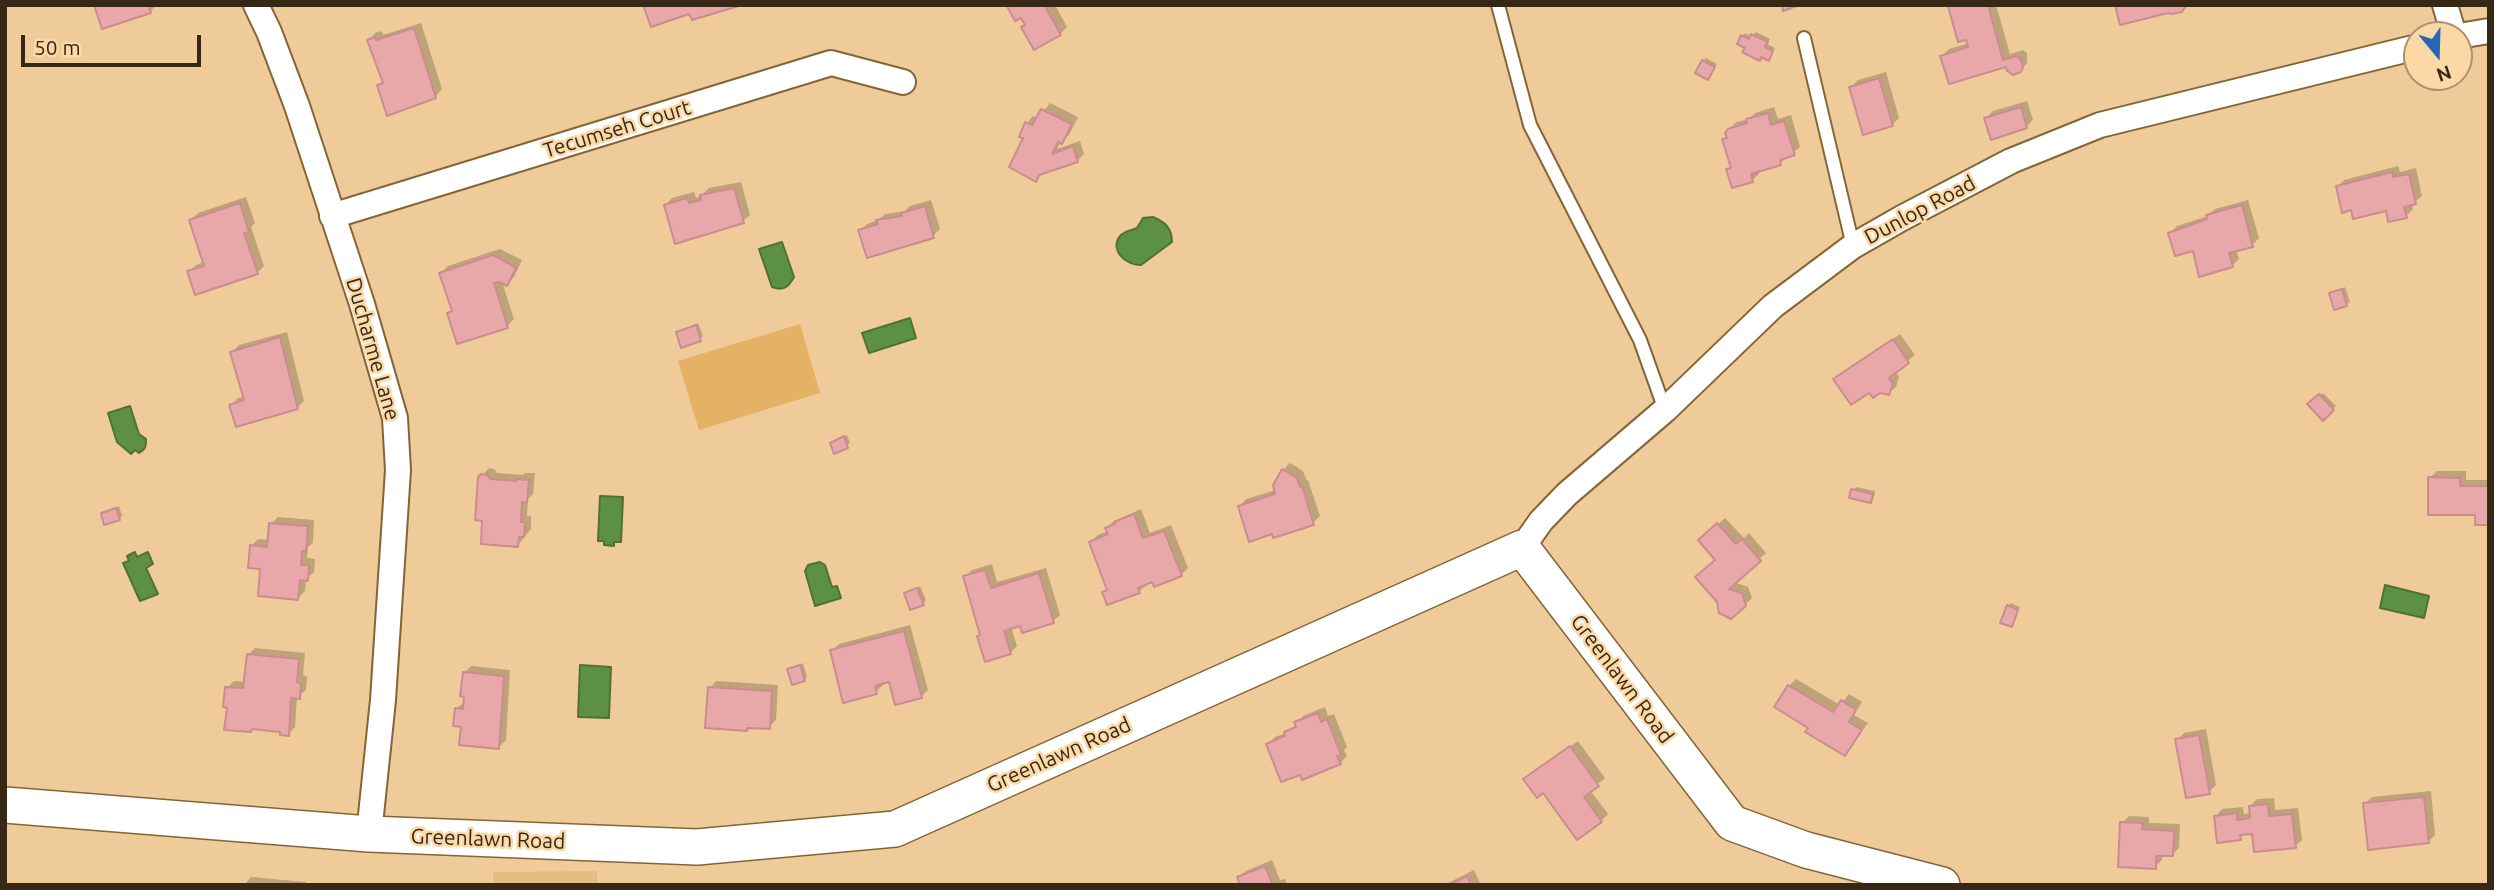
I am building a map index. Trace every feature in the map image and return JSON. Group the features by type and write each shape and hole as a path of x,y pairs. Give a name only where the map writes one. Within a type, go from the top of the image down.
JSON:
{"main road":[{"name":"Greenlawn Road","path":"5,805 369,834 697,847 895,829 1522,548 1732,823 1805,850 1942,885"}],"street":[{"name":"Ducharme Lane","path":"256,5 297,106 384,377 394,418 398,470 383,700 369,834"},
{"name":"Dunlop Road","path":"1522,548 1541,521 1567,494 1665,410 1773,306 1853,246 2011,161 2100,125 2403,50"},
{"name":"Tecumseh Court","path":"332,216 831,63 904,82"}],"lane":[{"path":"1497,5 1530,125 1640,340 1665,410"},
{"path":"1804,38 1853,246"}],"shaded area":[{"path":"1153,217 1167,226 1172,242 1141,265 1130,263 1120,256 1118,240 1123,234 1137,228 1143,218"},
{"path":"782,242 794,277 787,286 779,289 772,287 759,249"},
{"path":"910,318 916,338 869,353 862,333"},
{"path":"800,324 820,393 699,430 678,361"},
{"path":"130,406 139,434 146,439 143,450 139,453 135,450 131,454 117,442 108,413"},
{"path":"600,496 623,497 621,542 614,542 614,546 598,541"},
{"path":"135,552 137,557 148,552 153,564 146,568 158,594 140,601 123,563 129,561 127,556"},
{"path":"820,562 825,565 832,587 837,586 841,598 815,606 805,571 808,565"},
{"path":"2385,585 2429,596 2424,618 2380,608"},
{"path":"580,665 611,667 609,718 578,717"},
{"path":"597,871 597,885 493,885 493,872"}],"building":[{"path":"94,5 148,5 151,13 102,29"},
{"path":"643,5 742,5 692,20 689,14 651,27"},
{"path":"1051,5 1046,8 1061,35 1034,50 1021,27 1025,25 1021,18 1015,21 1007,6"},
{"path":"1782,5 1799,5 1783,11"},
{"path":"1988,5 2003,60 2016,56 2021,60 2021,72 2013,75 2006,67 1949,84 1940,56 1968,47 1966,40 1958,42 1948,6"},
{"path":"2115,5 2186,6 2182,12 2120,25"},
{"path":"414,28 436,98 387,116 377,85 383,83 367,40 375,37 376,40"},
{"path":"1751,34 1768,42 1765,47 1773,51 1769,61 1761,57 1760,61 1742,52 1745,48 1737,44 1741,35 1749,39"},
{"path":"1702,60 1715,67 1708,80 1695,73"},
{"path":"1879,78 1893,126 1863,135 1849,87"},
{"path":"2021,107 2027,128 1991,140 1984,118"},
{"path":"1041,109 1072,124 1062,144 1058,142 1052,154 1073,146 1078,162 1039,175 1036,182 1009,167 1023,138 1019,137 1025,122 1032,125"},
{"path":"1768,113 1771,125 1784,121 1795,155 1780,160 1781,165 1751,174 1753,182 1732,188 1726,169 1731,168 1722,139 1727,138 1725,133 1728,129 1747,123 1746,119"},
{"path":"2392,172 2393,177 2409,174 2416,204 2404,207 2407,218 2388,222 2386,211 2353,219 2351,210 2342,213 2336,186"},
{"path":"734,188 744,223 675,244 664,205 687,198 689,203 701,200 700,195"},
{"path":"240,203 249,232 244,233 258,274 195,295 187,271 204,266 189,220"},
{"path":"2242,205 2253,247 2229,253 2233,267 2199,277 2193,251 2175,256 2168,233 2207,219 2206,215"},
{"path":"925,206 934,238 867,258 858,230 878,224 876,220 902,216 901,213"},
{"path":"493,255 516,268 507,286 494,283 508,328 457,344 447,313 452,311 439,273"},
{"path":"2342,289 2347,306 2334,310 2329,293"},
{"path":"696,325 701,341 681,348 676,332"},
{"path":"280,337 298,409 236,427 229,405 244,400 230,352"},
{"path":"1893,339 1909,363 1889,378 1893,384 1889,395 1880,393 1873,398 1869,393 1851,405 1833,379"},
{"path":"2319,394 2334,410 2323,421 2307,404"},
{"path":"844,436 848,448 834,454 830,443"},
{"path":"1282,469 1297,478 1300,487 1302,486 1314,525 1273,538 1272,534 1249,542 1238,506 1275,494 1273,485"},
{"path":"481,474 490,479 529,480 527,503 522,502 521,522 525,522 524,537 519,537 518,547 481,544 482,521 475,520 478,477"},
{"path":"2428,477 2460,478 2460,486 2489,486 2489,525 2475,525 2475,515 2428,515"},
{"path":"1851,489 1873,494 1871,503 1849,498"},
{"path":"116,508 120,520 104,525 101,513"},
{"path":"1134,514 1143,538 1164,531 1182,576 1154,587 1152,582 1138,588 1140,593 1107,605 1102,592 1107,590 1089,542 1108,534 1105,528 1115,524 1114,522"},
{"path":"269,523 308,526 306,551 302,551 301,565 309,565 308,581 300,580 298,600 258,596 260,569 248,568 250,545 267,547"},
{"path":"1717,523 1736,544 1742,539 1761,561 1729,589 1742,593 1746,606 1731,619 1719,613 1717,602 1695,577 1715,560 1698,540"},
{"path":"985,570 991,588 1039,573 1054,623 1022,633 1020,626 1004,631 1011,654 985,662 963,576"},
{"path":"917,588 924,605 910,610 904,593"},
{"path":"2007,605 2018,610 2012,627 2000,623"},
{"path":"904,631 922,698 895,705 889,682 875,686 877,694 843,703 830,650"},
{"path":"247,654 299,659 297,682 301,684 300,699 291,698 289,736 280,735 280,732 252,729 251,732 224,730 227,708 223,707 225,687 243,688"},
{"path":"800,665 805,681 792,685 787,669"},
{"path":"463,672 504,676 499,749 459,745 461,727 453,726 455,708 463,709 464,697 460,696"},
{"path":"1788,685 1833,712 1841,700 1856,710 1849,722 1862,730 1845,756 1805,732 1808,728 1774,707"},
{"path":"708,687 772,691 770,729 747,728 747,731 705,728"},
{"path":"1318,713 1321,722 1327,719 1341,755 1337,756 1341,764 1302,780 1300,775 1281,782 1266,744 1285,736 1284,732 1296,727 1294,722"},
{"path":"2199,735 2210,794 2186,798 2175,739"},
{"path":"1570,746 1599,786 1584,797 1602,822 1577,840 1543,793 1537,798 1523,779"},
{"path":"2424,797 2429,843 2368,850 2363,803"},
{"path":"2268,804 2269,816 2292,814 2296,848 2254,852 2252,834 2240,835 2241,840 2217,843 2214,816 2237,813 2237,820 2250,818 2249,806"},
{"path":"2120,822 2143,823 2142,829 2174,831 2173,856 2156,856 2156,869 2118,867"},
{"path":"1265,866 1273,885 1240,885 1237,877"},
{"path":"1467,876 1471,885 1449,885"}]}
